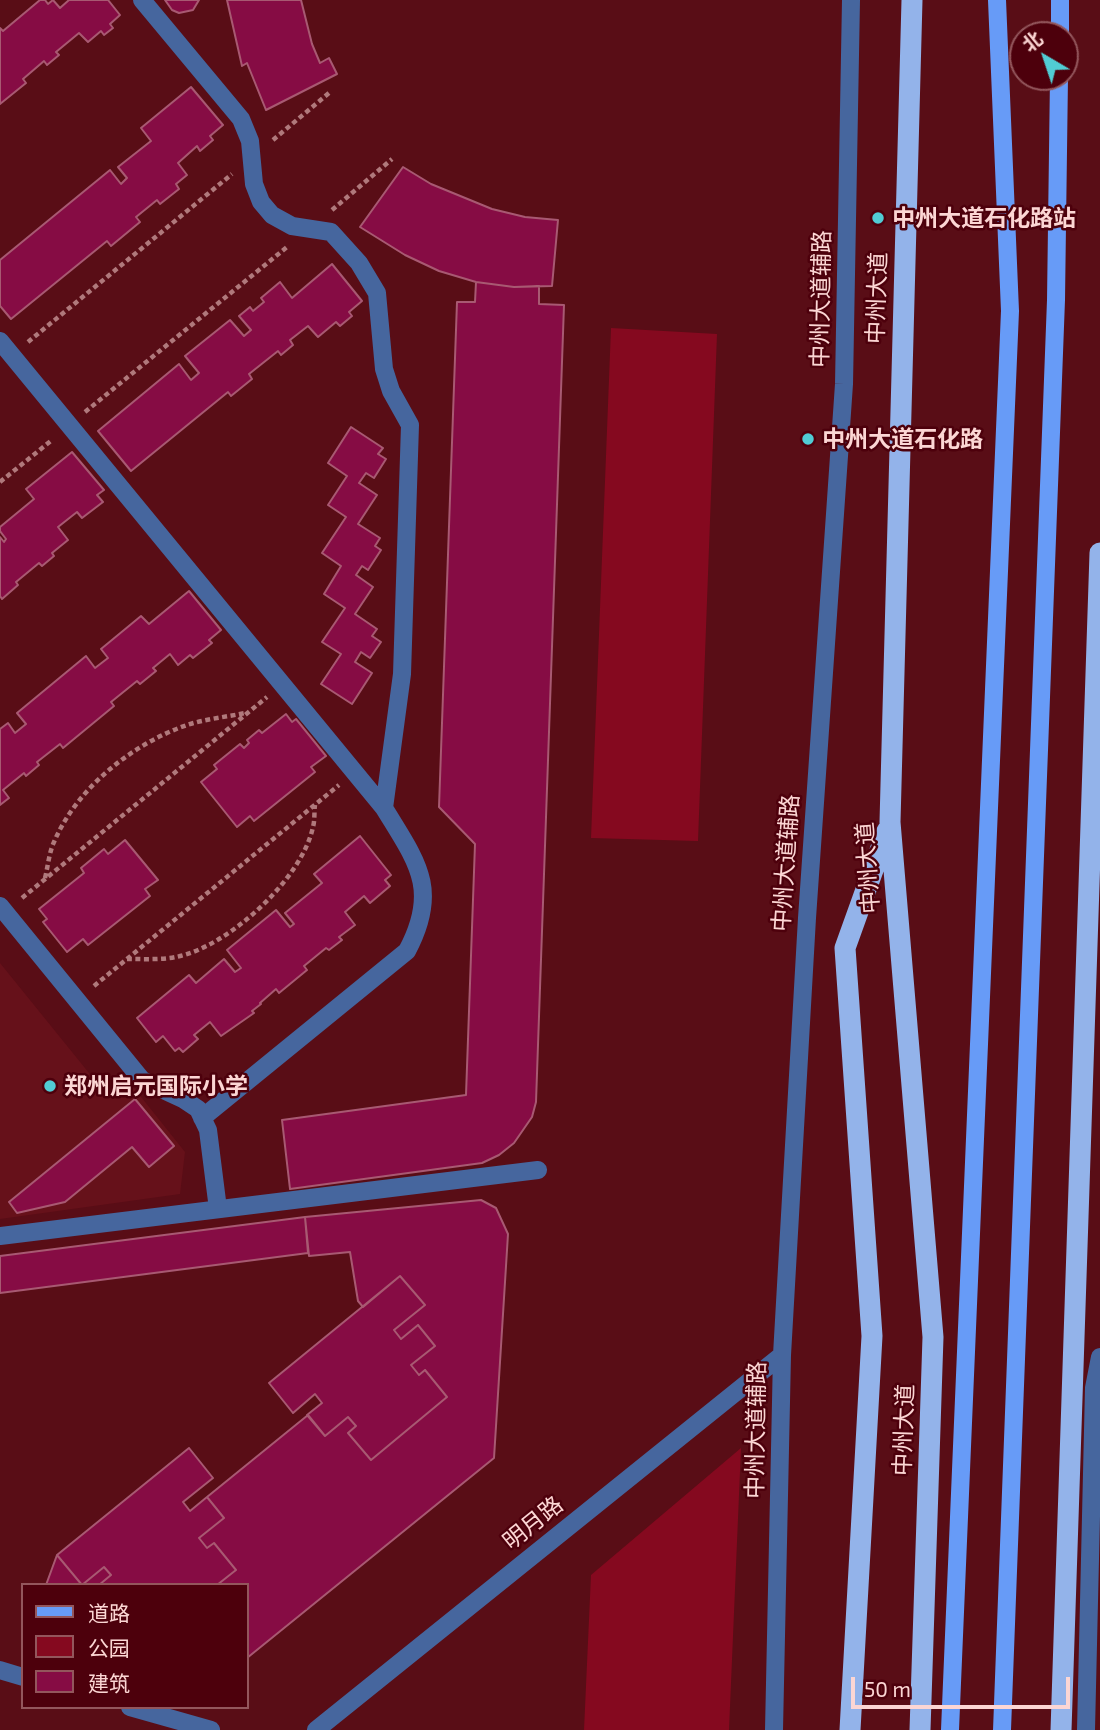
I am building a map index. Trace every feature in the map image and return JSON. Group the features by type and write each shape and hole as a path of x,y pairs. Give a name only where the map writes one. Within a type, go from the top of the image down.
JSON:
{"highway":[{"name":"中州大道","path":"912,0 890,822 933,1337 920,1730"},
{"path":"1061,1730 1100,553"},
{"path":"850,1730 872,1336 845,948 890,822"},
{"path":"1090,875 1100,939"}],"main road":[{"path":"950,1730 1010,311 997,0"},
{"path":"1060,0 1060,21"},
{"path":"1002,1730 1056,300 1059,91"}],"street":[{"path":"142,0 241,119 250,141 254,184 261,202 272,215 292,226 331,232 359,263 377,293 384,369 391,391 410,425 402,674 384,808"},
{"name":"中州大道辅路","path":"774,1730 782,1355 807,918 844,384 851,0"},
{"path":"0,341 384,808 415,859 424,890 419,929 407,951 202,1118"},
{"path":"2,909 142,1080 183,1099 198,1110 208,1130 218,1209"},
{"path":"0,1236 538,1170"},
{"name":"明月路","path":"316,1730 782,1355"},
{"path":"1086,1730 1094,1388 1100,1357"},
{"path":"0,1671 21,1676"},
{"path":"137,1709 211,1730"}],"path":[{"path":"12,355 329,93"},
{"path":"0,482 392,159"},
{"path":"2,909 45,879 282,684"},
{"path":"45,879 53,844 70,812 100,779 158,736 189,724 247,713"},
{"path":"77,1000 354,772"},
{"path":"126,959 177,957 219,941 265,904 285,881 304,849 313,828 315,805"}],"shaded area":[{"name":"郑州启元国际小学","path":"0,963 106,1094 126,1078 185,1152 180,1194 0,1219"}],"green space":[{"path":"611,328 717,334 698,841 591,838"},
{"path":"741,1448 729,1730 584,1730 591,1575"}],"building":[{"path":"40,0 45,0 48,4 53,0 60,8 69,0 108,0 120,15 110,24 113,28 104,35 101,31 88,42 79,33 56,52 59,55 47,65 44,61 23,79 26,83 0,104 0,28 3,31"},
{"path":"165,0 199,0 193,10 179,13 172,10"},
{"path":"227,0 301,0 312,44 320,63 329,58 337,74 266,110 247,63 242,66"},
{"path":"191,87 223,125 210,136 213,140 200,151 197,146 178,163 187,175 176,184 179,189 160,204 157,200 136,217 140,222 111,246 107,241 11,319 0,306 0,260 110,170 121,184 127,178 118,167 151,141 141,128"},
{"path":"403,167 431,184 492,209 525,217 558,220 552,286 514,287 476,282 439,271 405,255 360,227"},
{"path":"332,264 362,301 349,312 352,316 340,326 336,322 318,337 308,326 290,340 293,345 281,355 278,351 249,374 252,379 231,396 228,392 131,471 98,431 179,364 191,380 199,373 185,356 230,320 244,336 251,330 239,316 250,307 253,311 264,302 261,298 280,282 292,298"},
{"path":"476,282 514,287 539,286 539,304 564,305 536,1102 532,1117 514,1143 499,1155 482,1163 290,1189 282,1120 466,1095 475,844 439,807 457,302 475,302"},
{"path":"351,427 383,448 378,454 386,459 374,478 366,473 359,483 377,495 358,524 380,538 375,546 381,550 368,570 362,566 356,575 373,587 355,614 377,629 372,636 381,642 370,658 361,652 355,662 372,673 352,704 321,684 341,654 322,642 345,608 324,594 341,566 322,553 346,517 328,505 347,476 328,463"},
{"path":"72,452 104,490 97,495 103,502 82,518 77,512 58,527 68,540 52,553 54,556 42,566 39,563 16,582 18,585 2,599 0,537 4,542 6,539 0,527 34,499 26,489"},
{"path":"189,591 221,630 209,640 212,643 193,658 190,655 178,665 170,654 153,668 156,671 140,684 137,681 111,702 114,706 63,748 60,744 37,762 39,765 26,776 24,773 3,790 9,798 0,805 0,729 8,723 15,733 26,724 17,713 86,656 95,668 108,658 101,649 141,616 149,624"},
{"path":"286,714 292,722 296,719 326,756 311,767 315,772 254,821 250,816 237,827 201,782 217,769 214,765 240,744 244,748 249,743 247,740 259,730 262,733"},
{"path":"360,836 391,875 385,880 390,886 370,903 364,896 345,912 355,925 339,937 342,940 329,950 326,948 304,966 307,970 279,993 276,989 252,1011 254,1013 221,1036 210,1022 194,1035 198,1039 183,1052 179,1048 175,1051 163,1036 156,1042 137,1018 189,975 196,983 224,959 235,972 241,968 227,950 276,910 290,927 294,924 285,913 322,883 314,874"},
{"path":"125,840 158,880 145,889 150,896 88,945 83,939 67,952 43,922 47,919 39,909 84,873 81,868 104,849 108,854"},
{"path":"135,1099 174,1146 149,1167 132,1147 65,1202 17,1213 9,1202"},
{"path":"481,1200 496,1208 508,1234 494,1458 248,1657 248,1583 220,1583 236,1570 214,1543 207,1548 199,1538 224,1518 207,1497 308,1415 325,1436 348,1417 356,1426 348,1433 371,1460 447,1397 425,1370 419,1375 411,1365 435,1346 418,1325 401,1339 394,1330 425,1305 400,1276 363,1307 358,1301 350,1252 309,1256 305,1217"},
{"path":"305,1217 308,1253 0,1293 0,1256"},
{"path":"400,1276 425,1305 394,1330 401,1339 418,1325 435,1346 411,1365 419,1375 425,1370 447,1397 371,1460 348,1433 356,1426 348,1417 325,1436 307,1415 322,1403 315,1394 293,1413 269,1383"},
{"path":"189,1448 213,1478 183,1502 190,1511 207,1497 224,1518 199,1538 207,1548 214,1543 236,1570 220,1583 101,1583 111,1575 104,1567 84,1583 80,1583 57,1555"},
{"path":"57,1555 80,1583 47,1583"},
{"path":"104,1567 111,1575 101,1583 84,1583"}],"place":[{"name":"中州大道石化路站","path":"878,218"},
{"name":"中州大道石化路","path":"808,439"},
{"name":"郑州启元国际小学","path":"50,1086"}]}
